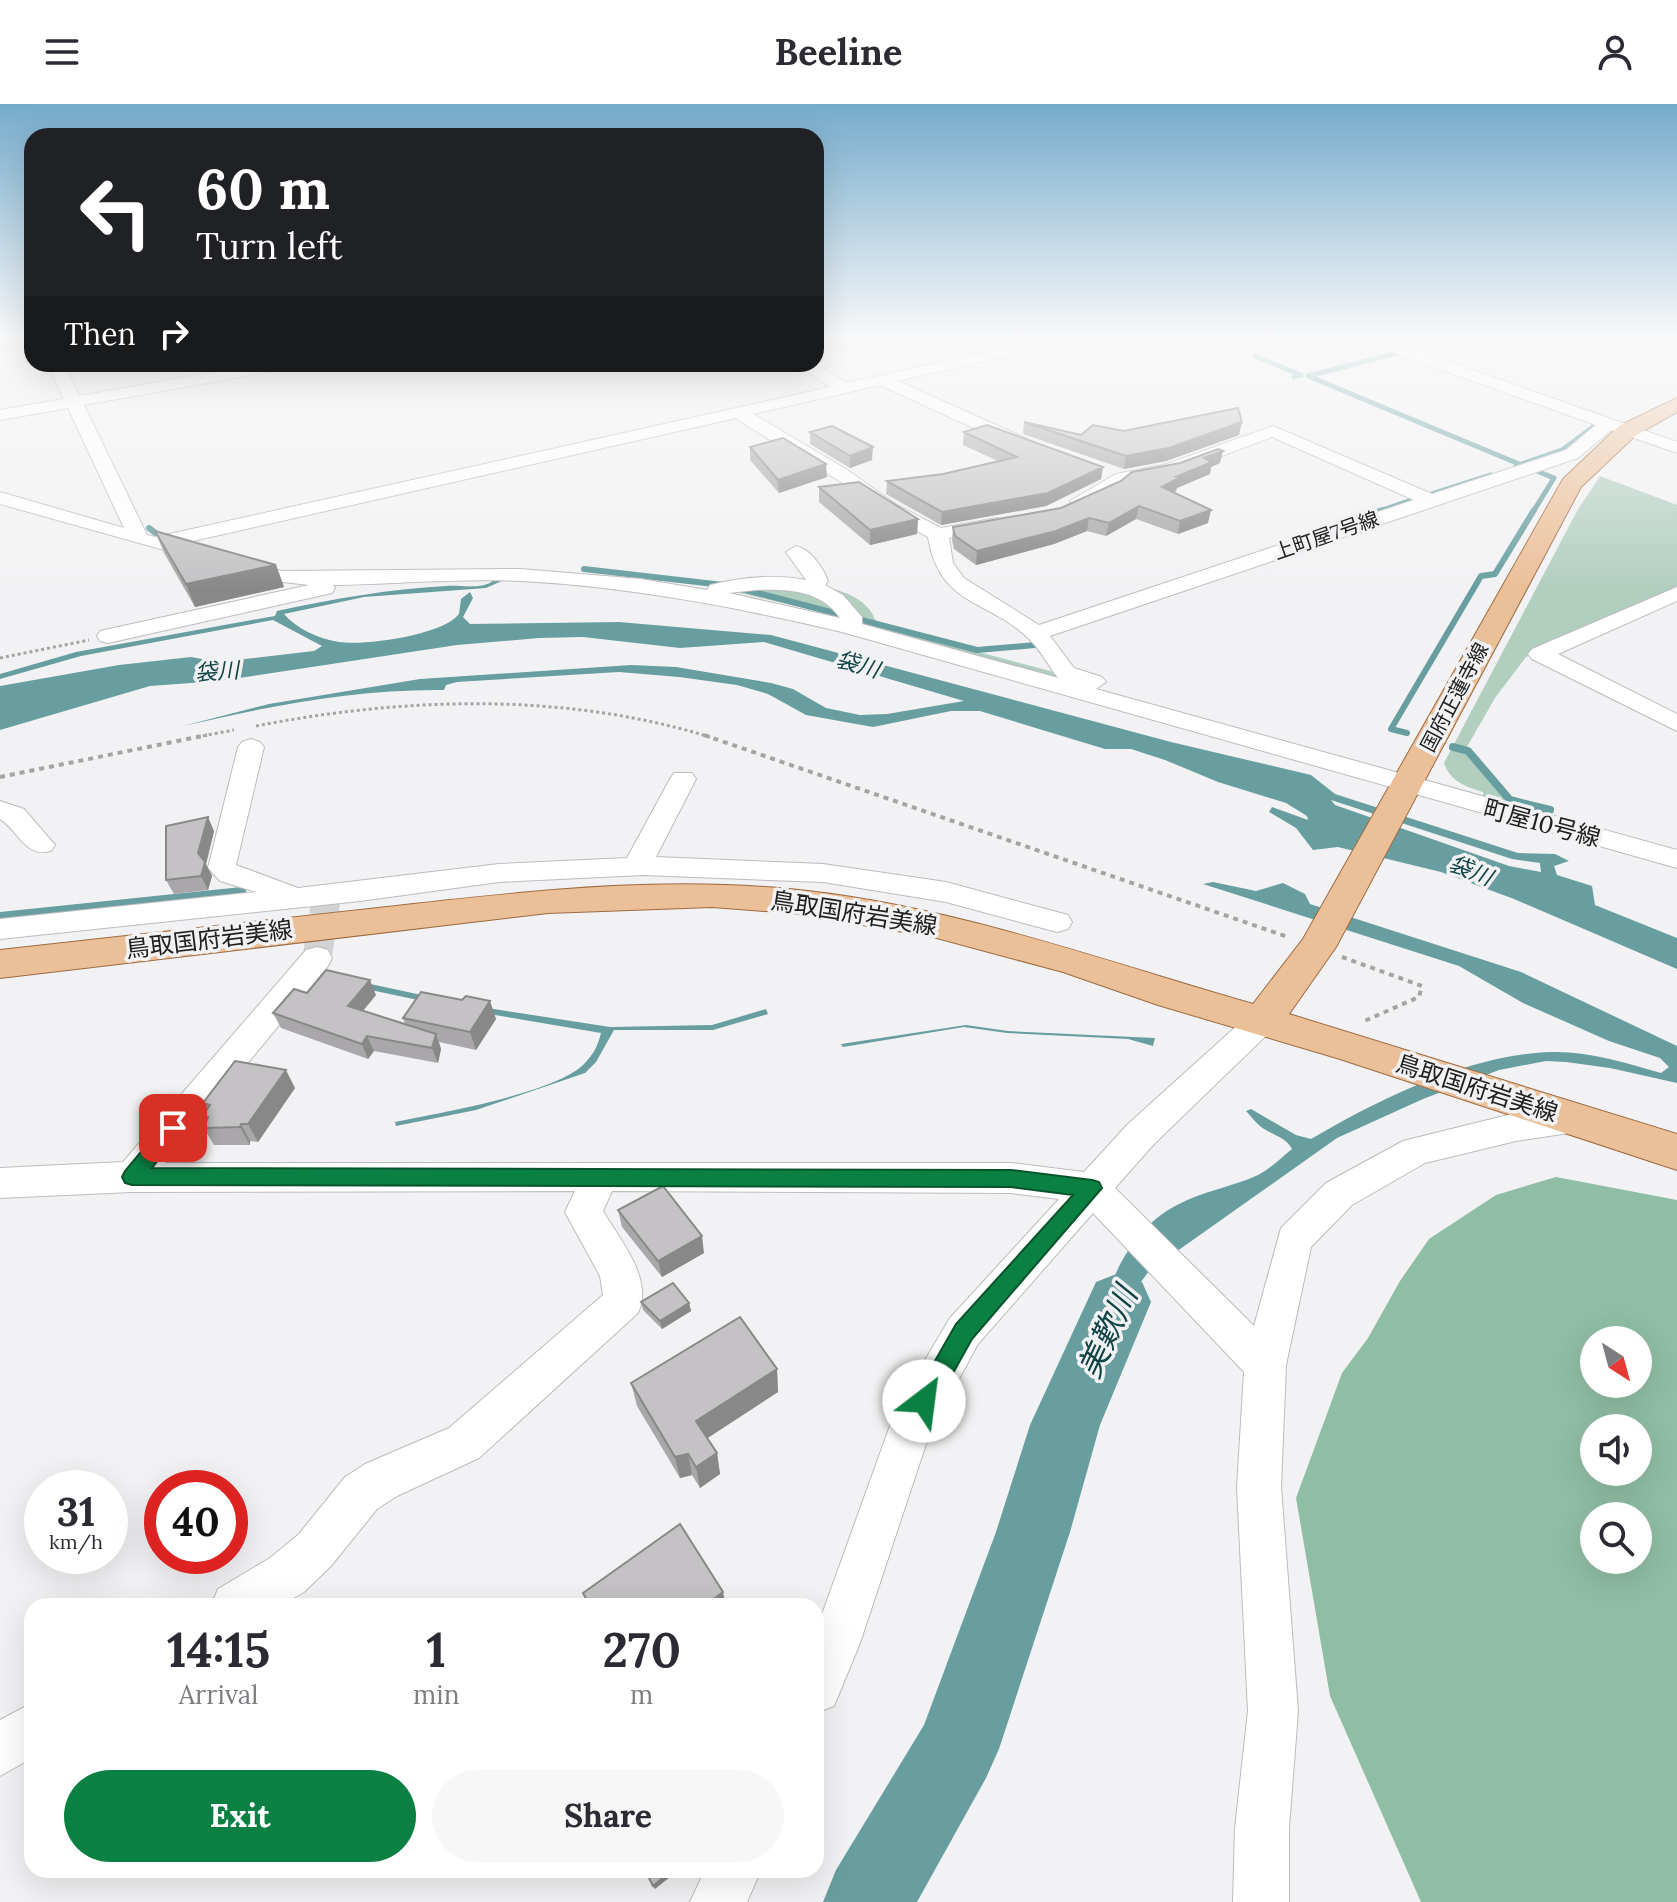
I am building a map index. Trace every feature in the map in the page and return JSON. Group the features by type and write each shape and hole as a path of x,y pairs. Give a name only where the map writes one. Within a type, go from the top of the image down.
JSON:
{"main road":[{"name":"国府正蓮寺線","path":"1262,1021 1320,942 1571,484 1618,428 1633,422"},
{"name":"鳥取国府岩美線","path":"0,964 548,901 712,895 792,901 933,924 1074,962 1677,1152"}],"street":[{"path":"85,422 148,540"},
{"path":"148,540 693,422"},
{"path":"753,422 839,473 890,509 938,534 1023,519"},
{"path":"976,422 1034,448"},
{"path":"1601,422 1677,448"},
{"name":"上町屋7号線","path":"1036,633 1572,454 1618,428"},
{"path":"1064,508 1111,487 1123,478 1171,469 1273,431 1429,500"},
{"path":"1098,470 1123,478"},
{"path":"0,498 282,577 520,575 641,585 704,595 850,628 1240,736"},
{"path":"938,534 943,563 957,582 1036,633 1066,673 1203,717 1240,736"},
{"path":"796,552 814,572 817,581 812,588"},
{"path":"108,636 264,604 363,577"},
{"path":"704,595 725,588 764,583 812,588 839,602 851,617 850,628"},
{"path":"1677,593 1540,654 1677,724"},
{"name":"町屋10号線","path":"1240,736 1402,796 1507,814 1677,859"},
{"path":"251,747 222,868 230,874 301,896"},
{"path":"637,866 683,779"},
{"path":"0,809 14,815 41,845"},
{"path":"1507,814 1541,835 1677,881"},
{"path":"0,929 499,873 637,866 823,873 946,892 1057,922"},
{"path":"132,1177 317,958"},
{"path":"824,1670 911,1424 964,1331 1141,1134 1262,1021"},
{"path":"1261,1902 1262,1828 1273,1711 1259,1487 1265,1365 1294,1240 1339,1194 1416,1151 1516,1127 1557,1123 1564,1116"},
{"path":"248,1598 296,1567 315,1550 361,1493 381,1480 464,1443 624,1301 619,1273 584,1212 600,1176"},
{"path":"4,1185 132,1177 600,1176 1011,1178 1092,1188 1265,1365"},
{"path":"0,1750 24,1734"},
{"path":"718,1902 730,1878"}],"path":[{"path":"0,658 108,636"},
{"path":"0,777 271,722 377,708 476,704 586,712 670,726 758,752 1320,942 1422,986 1419,997 1338,1043"}],"green space":[{"path":"1600,476 1677,505 1677,589 1526,657 1495,698 1464,752 1508,803 1483,796 1483,792 1454,779 1444,763 1577,511"},
{"path":"757,585 809,590 846,618 735,592"},
{"path":"822,586 856,598 869,609 877,625 1054,672 1065,679 1198,721 858,628"},
{"path":"1556,1177 1677,1200 1677,1902 1421,1902 1330,1696 1296,1498 1342,1373 1368,1338 1400,1281 1429,1239 1496,1195"}],"water":[{"name":"袋川","path":"504,580 486,588 364,597 284,614 302,629 331,641 384,640 421,633 450,621 459,614 461,599 470,592 473,598 463,617 470,624 619,622 771,635 1171,742 1311,775 1335,794 1518,853 1555,854 1569,861 1554,866 1557,875 1592,886 1595,905 1677,938 1677,969 1514,899 1441,872 1338,847 1313,850 1296,828 1269,812 1272,807 1308,820 1307,816 1286,803 1218,782 1131,749 1105,749 980,711 951,711 873,727 806,715 768,694 737,685 619,672 457,682 446,685 444,690 345,696 183,726 269,704 420,679 631,665 676,667 771,683 793,689 826,708 860,715 887,714 964,701 764,642 680,648 583,637 457,645 219,681 150,686 0,730 0,686 119,665 191,657 218,662 314,651 322,646 273,620 81,656 0,679 0,674 76,652 275,616 277,611 319,602 403,589","holes":["1331,800 1512,859 1540,863 1541,872 1509,866 1335,805"]},
{"path":"1213,882 1256,891 1283,883 1305,894 1310,904 1521,972 1677,1046 1677,1083 1610,1068 1546,1061 1499,1070 1423,1099 1337,1138 1149,1271 1135,1290 1102,1370 1081,1363 1116,1274 1140,1235 1157,1218 1177,1205 1258,1175 1292,1149 1282,1138 1260,1126 1246,1111 1251,1109 1296,1135 1311,1139 1396,1094 1490,1061 1566,1052 1608,1058 1661,1073 1669,1067 1660,1058 1609,1041 1523,1003 1459,966 1203,884"},
{"path":"338,977 468,1005 610,1027 712,1025 766,1009 768,1014 713,1030 614,1030 596,1062 585,1073 476,1110 396,1126 395,1122 466,1108 547,1085 583,1065 597,1046 601,1033 465,1010 333,982"},
{"path":"966,1025 1008,1031 1155,1038 1153,1046 1128,1039 1007,1033 964,1027 843,1047 841,1044"}],"building":[{"path":"1024,422 1081,435 1093,425 1124,431 1169,422 1242,422 1169,448 1126,456"},
{"path":"987,425 1103,467 1048,493 942,512 887,481 943,474 1017,457 964,432"},
{"path":"832,426 873,447 850,456 810,432"},
{"path":"783,438 826,464 778,480 750,447"},
{"path":"1218,449 1223,451 1204,458 1212,462 1176,477 1179,478 1162,487 1211,510 1180,521 1139,506 1109,523 1089,518 1056,531 977,551 955,536 953,527 1061,508 1121,481 1132,472 1180,463"},
{"path":"859,482 918,519 870,530 819,487"},
{"path":"155,531 190,541 276,565 186,584"},
{"path":"208,817 198,853 205,862 201,876 166,880 166,826"},
{"path":"326,970 370,980 348,1006 436,1034 432,1048 367,1036 362,1044 273,1013 294,989 307,993"},
{"path":"421,992 462,1000 466,996 490,1001 470,1032 403,1018"},
{"path":"235,1061 286,1070 248,1124 204,1128 208,1117 202,1116 210,1105 203,1103"},
{"path":"663,1186 702,1236 658,1261 618,1210"},
{"path":"673,1283 689,1303 660,1321 641,1302"},
{"path":"740,1317 777,1369 696,1421 717,1453 696,1467 688,1454 675,1457 631,1383"},
{"path":"680,1524 723,1592 715,1598 586,1598 583,1593"},
{"path":"649,1878 662,1878 653,1886"}],"waterway":[{"path":"1418,422 1519,464"},
{"path":"1516,466 1562,450 1596,425 1593,423"},
{"path":"1533,512 1554,478 1537,471"},
{"path":"1429,495 1491,475"},
{"path":"1377,512 1414,499"},
{"path":"1304,538 1382,510"},
{"path":"1407,733 1391,729 1481,576 1495,574 1534,510"},
{"path":"149,528 162,538 169,536"},
{"path":"584,569 723,585"},
{"path":"742,589 977,650 1035,645"},
{"path":"1453,747 1468,751 1510,800 1550,810"},
{"path":"0,916 242,891"},
{"name":"美歎川","path":"868,1902 957,1749 1033,1532 1065,1425 1119,1302"}],"tunnel":[{"path":"317,958 327,894"}],"route":[{"path":"173,1128 132,1177 1011,1178 1092,1188 964,1331 924,1401"}]}
